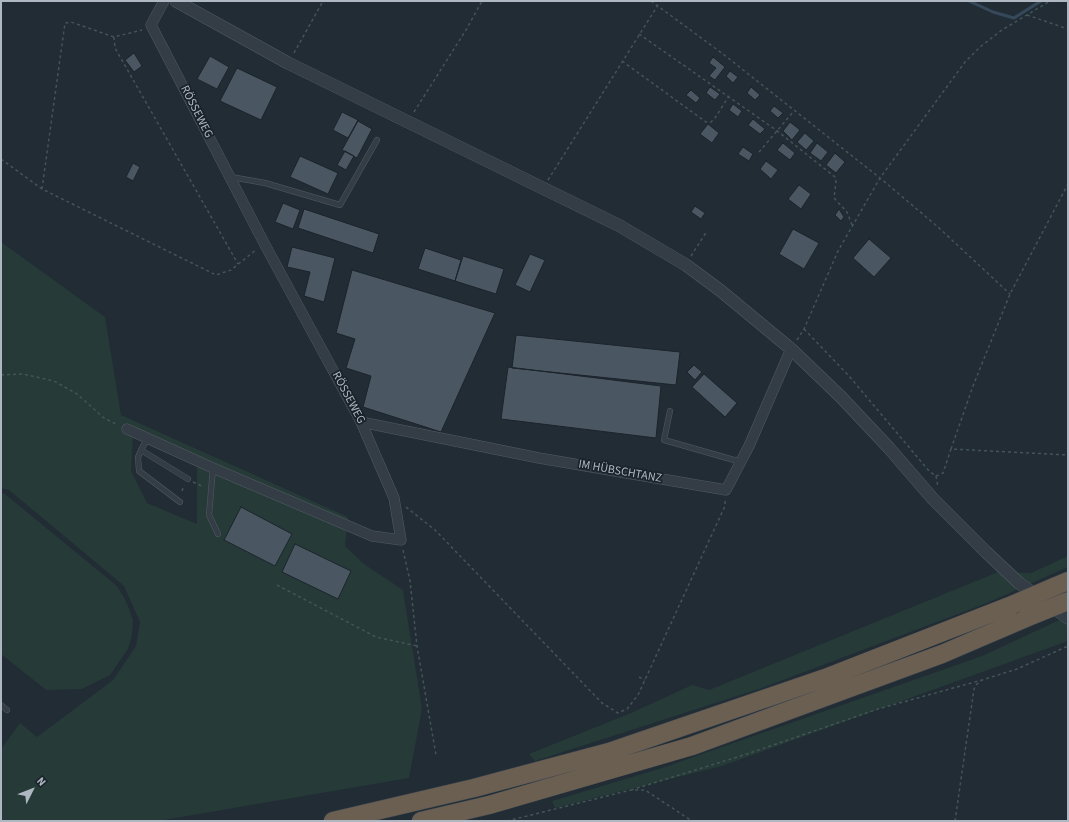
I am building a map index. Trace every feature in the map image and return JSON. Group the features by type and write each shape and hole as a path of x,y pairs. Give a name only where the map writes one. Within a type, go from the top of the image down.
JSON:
{"highway":[{"path":"333,821 460,792 609,752 828,677 1012,605 1062,583"},
{"path":"421,821 489,805 692,746 935,656 1068,601"}],"street":[{"path":"151,25 164,1"},
{"path":"176,1 222,28 288,63 620,226 686,265 721,291 791,349 851,408 933,499 986,552 1019,583 1068,618"},
{"name":"RÖSSEWEG","path":"151,25 264,242 361,422 394,498 401,540"},
{"path":"726,490 741,462 791,349"},
{"name":"IM HÜBSCHTANZ","path":"361,422 539,458 726,490"},
{"path":"127,429 213,468 372,536 401,540"}],"lane":[{"path":"230,176 265,183 340,205 377,140"},
{"path":"670,411 664,440 741,462"},
{"path":"148,439 138,457 139,470 180,502"},
{"path":"141,450 186,481"},
{"path":"213,468 209,515 218,534"},
{"path":"1,705 7,710"}],"path":[{"path":"288,63 323,1"},
{"path":"407,122 466,30 482,1"},
{"path":"651,1 723,54 880,178 938,227 1010,294"},
{"path":"791,349 804,329 838,251 880,178 965,62 985,42 1050,1"},
{"path":"543,188 658,5"},
{"path":"1027,15 1068,29"},
{"path":"42,189 65,23 71,22 114,37 145,29 151,25"},
{"path":"639,34 776,130 834,176 836,182 834,198 847,212 852,225"},
{"path":"114,37 115,48 238,264"},
{"path":"622,61 706,122 711,122 715,118 729,96"},
{"path":"759,152 776,130 794,111"},
{"path":"1,159 42,189 216,275 231,270 264,242"},
{"path":"804,329 849,376 929,471 936,476 943,473 973,386 1010,294 1068,184"},
{"path":"686,265 707,231"},
{"path":"1,376 23,374 54,381 77,394 104,418 127,429"},
{"path":"951,450 1068,455"},
{"path":"182,491 186,481"},
{"path":"394,498 435,530 602,703 618,713 627,710 638,695 726,506 726,490"},
{"path":"401,540 410,581 417,646 436,755"},
{"path":"277,584 376,637 417,646"},
{"path":"507,821 631,790 747,754 878,709 1017,669 1068,646"},
{"path":"639,677 645,680"},
{"path":"955,821 974,689 982,680"},
{"path":"631,790 645,790 658,797 692,821"}],"green space":[{"path":"1,242 105,317 121,415 348,517 345,546 364,564 403,590 422,709 409,778 158,821 1,821 1,749 20,723 37,737 113,680 136,646 140,622 124,586 9,490 1,488","holes":["133,434 197,467 197,524 147,503 131,471"]},
{"path":"1,493 5,494 117,586 126,601 133,620 132,635 128,649 110,675 82,689 46,690 1,654"},
{"path":"1068,556 1068,567 987,603 762,688 535,761 529,754 631,713 692,685 709,690 998,572 1031,573"},
{"path":"1068,616 1068,641 722,766 555,808 552,801 662,768 982,656"}],"building":[{"path":"134,53 142,66 134,72 125,60"},
{"path":"210,56 229,67 217,89 197,79"},
{"path":"713,57 725,67 715,80 709,76 716,68 709,63"},
{"path":"237,68 277,87 261,120 220,101"},
{"path":"730,71 738,77 733,83 726,76"},
{"path":"710,87 720,94 715,100 706,93"},
{"path":"751,87 760,95 755,100 747,93"},
{"path":"691,90 700,98 696,103 686,95"},
{"path":"733,104 742,111 738,117 729,110"},
{"path":"774,106 783,113 778,118 770,111"},
{"path":"342,112 358,120 348,138 333,130"},
{"path":"753,119 765,129 760,134 748,125"},
{"path":"358,121 372,129 357,158 342,150"},
{"path":"790,122 800,130 792,140 783,131"},
{"path":"708,124 719,133 712,143 700,134"},
{"path":"805,133 814,141 806,150 797,142"},
{"path":"783,143 795,153 790,160 777,150"},
{"path":"817,143 828,152 821,161 810,153"},
{"path":"743,147 753,154 749,161 738,154"},
{"path":"345,151 354,156 346,170 337,165"},
{"path":"835,153 845,162 836,173 826,165"},
{"path":"300,156 338,173 328,194 290,177"},
{"path":"766,161 778,170 771,179 760,169"},
{"path":"133,163 140,167 133,181 126,177"},
{"path":"799,185 811,194 801,209 788,199"},
{"path":"283,203 300,210 293,229 275,222"},
{"path":"695,206 705,213 701,219 691,212"},
{"path":"304,209 379,234 373,253 298,228"},
{"path":"839,209 844,217 841,221 835,215"},
{"path":"793,229 819,243 804,269 779,254"},
{"path":"869,239 891,258 874,277 853,258"},
{"path":"292,247 335,258 324,302 304,296 310,272 287,267"},
{"path":"425,248 461,260 455,281 418,269"},
{"path":"530,254 545,260 530,292 515,285"},
{"path":"463,256 504,269 496,294 455,281"},
{"path":"352,270 495,313 441,432 363,407 371,376 346,368 355,339 336,333"},
{"path":"516,335 680,352 676,385 512,368"},
{"path":"694,365 702,372 695,380 687,372"},
{"path":"508,367 661,386 656,438 501,419"},
{"path":"704,374 737,403 725,417 692,387"},
{"path":"241,507 292,534 275,566 224,540"},
{"path":"295,544 351,571 338,599 282,572"}],"waterway":[{"path":"969,1 993,12 1014,18 1041,1"}]}
